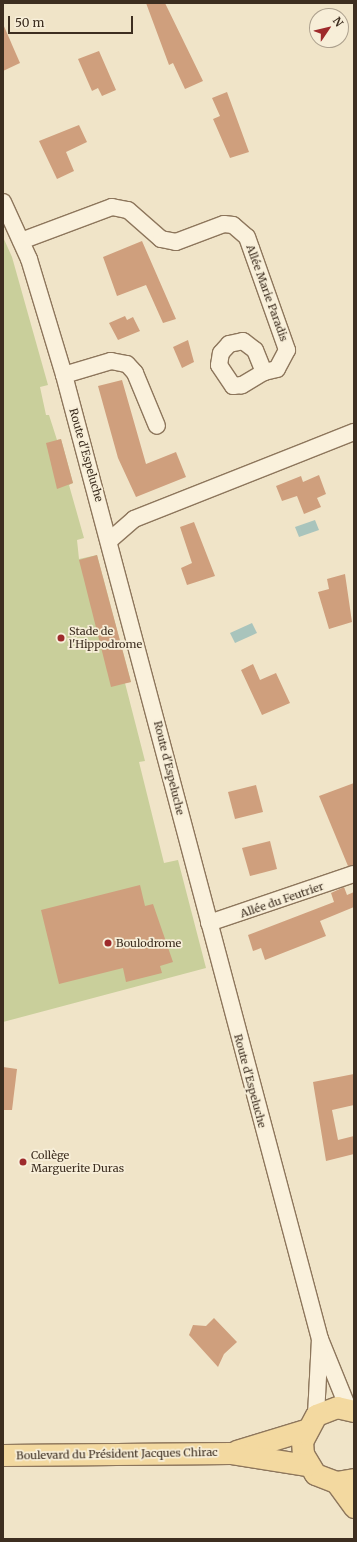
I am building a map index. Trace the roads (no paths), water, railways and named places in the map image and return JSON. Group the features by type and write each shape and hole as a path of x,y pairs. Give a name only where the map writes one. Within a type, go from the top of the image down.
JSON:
{"main road":[{"name":"Boulevard du Président Jacques Chirac","path":"230,1453 310,1422 326,1410 351,1410"},
{"path":"310,1422 302,1441 308,1465 325,1480 345,1481 354,1508"},
{"name":"Boulevard du Président Jacques Chirac","path":"3,1455 230,1453 308,1465"}],"street":[{"name":"Route d'Espeluche","path":"3,202 21,241 64,375 110,540 209,923 320,1339 351,1410"},
{"name":"Allée Marie Paradis","path":"21,241 112,207 128,210 161,239 176,242 224,224 233,225 247,237 282,327 287,350 277,369 264,372"},
{"path":"64,375 111,361 127,364 136,372 157,426"},
{"path":"110,540 134,519 354,432"},
{"name":"Allée du Feutrier","path":"209,923 354,874"},
{"name":"Route d'Espeluche","path":"310,1422 320,1339"}],"water":[{"path":"315,520 319,530 299,537 295,527"},
{"path":"252,623 257,633 235,643 230,633"}],"place":[{"name":"Stade de l'Hippodrome","path":"61,638"},
{"name":"Boulodrome","path":"108,943"},
{"name":"Collège Marguerite Duras","path":"23,1162"}]}
